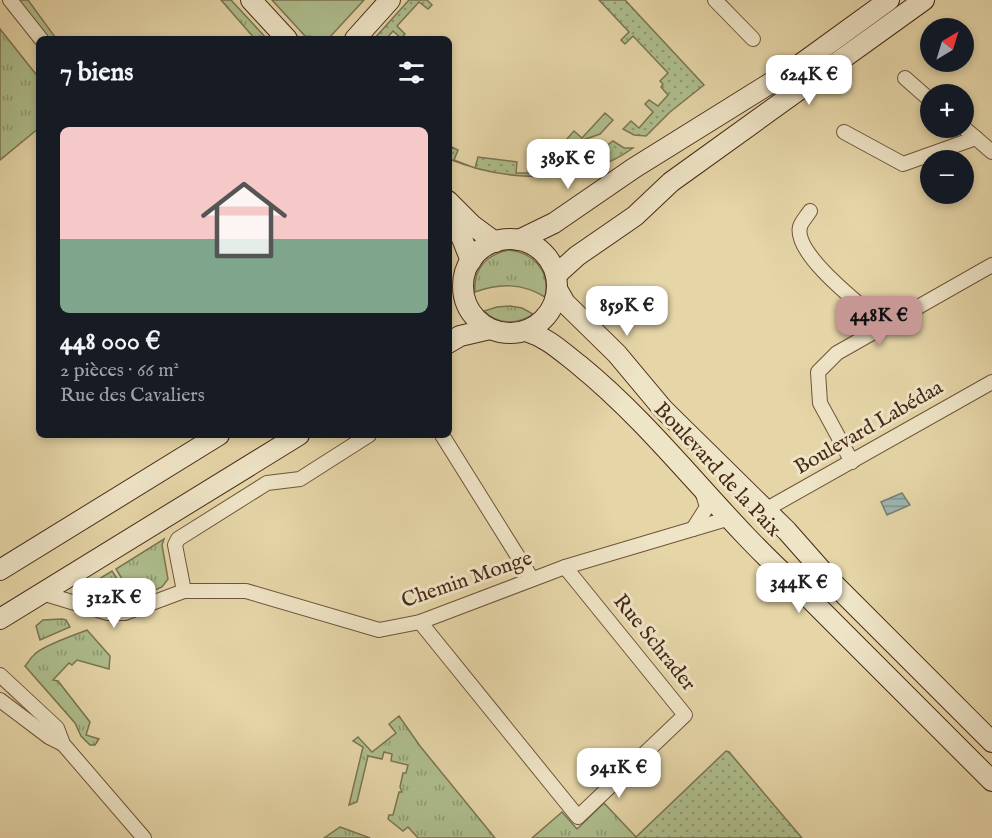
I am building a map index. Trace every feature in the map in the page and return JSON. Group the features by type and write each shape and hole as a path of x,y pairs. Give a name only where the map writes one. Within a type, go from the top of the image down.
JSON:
{"main road":[{"path":"251,0 284,36"},
{"path":"358,36 390,0"},
{"path":"452,287 484,247 495,242 519,240 554,223 634,168 798,66 889,0"},
{"path":"556,282 577,256 635,216 671,182 924,0"},
{"path":"452,205 472,225 495,242"},
{"path":"452,228 461,236 468,269 463,289 471,312 479,322 507,333 526,331 546,317 553,307 556,282 549,260 531,244 519,240"},
{"name":"Boulevard de la Paix","path":"556,282 565,303 617,354 663,409 787,531 832,582 992,742"},
{"path":"452,341 460,336 490,328"},
{"name":"Boulevard de la Paix","path":"526,331 542,336 603,384 700,485 763,555 795,584 992,781"},
{"path":"0,570 214,438"},
{"path":"0,619 294,438"}],"street":[{"path":"10,0 39,36"},
{"path":"715,0 753,39"},
{"path":"905,78 920,91"},
{"path":"844,132 903,164 976,138 992,152"},
{"path":"810,211 800,226 800,234 818,268 885,326"},
{"path":"852,462 820,403 818,372 837,353 992,265"},
{"name":"Boulevard Labédaa","path":"765,510 992,382"},
{"path":"184,591 175,545 178,539 267,483 300,478 364,438"},
{"path":"444,438 532,579"},
{"path":"693,529 707,507 700,485"},
{"name":"Chemin Monge","path":"42,593 108,613 125,613 184,591 246,591 379,630 420,622 565,567 730,518"},
{"name":"Rue Schrader","path":"420,622 578,817 685,715 565,567"},
{"path":"0,675 57,728 63,744 144,838"},
{"path":"0,700 49,737 63,744"}],"green space":[{"path":"15,0 28,0 54,36 44,36"},
{"path":"221,0 231,0 264,36 252,36"},
{"path":"272,0 364,0 331,36 305,36"},
{"path":"409,0 427,0 432,5 428,9 419,2 397,26 405,34 403,36 399,36 393,31 389,36 377,36"},
{"path":"599,0 625,0 704,85 670,112 646,136 634,135 623,129 631,121 639,128 653,112 645,104 649,100 658,106 668,95 661,87 663,84 660,81 668,73 633,36 625,44 621,40 629,32"},
{"path":"0,29 36,74 36,130 0,160"},
{"path":"605,113 613,120 600,134 569,145 566,143 574,131 582,138"},
{"path":"613,141 624,148 633,148 613,160 590,169 567,174 519,176 475,168 478,157 517,162 516,173 533,173 533,162 539,162 540,173 556,172 556,161 562,160 564,171 587,166 584,155 589,153 593,164 609,158 605,147"},
{"path":"452,147 458,150 454,160 472,167 452,160"},
{"path":"508,250 525,255 538,264 545,279 545,297 528,289 511,286 493,287 475,292 476,276 482,264 493,255"},
{"path":"497,307 522,308 533,314 521,320 508,322 495,319 484,311"},
{"path":"164,539 162,545 168,579 162,587 134,599 116,569"},
{"path":"112,571 131,600 114,603 86,596 89,585"},
{"path":"43,620 66,620 70,627 40,640 36,626"},
{"path":"87,630 110,656 109,669 77,660 72,665 69,663 53,680 58,681 90,722 86,735 99,739 95,745 90,745 81,736 75,723 25,666 44,648"},
{"path":"399,716 420,746 495,838 418,838 408,827 403,831 388,819 389,815 393,815 399,792 402,792 400,787 403,773 406,773 408,765 391,761 392,754 384,752 382,759 368,756 357,802 349,805 363,747 353,741 358,737 372,752 396,733 389,724"},
{"path":"726,751 802,838 635,838"},
{"path":"604,803 635,838 532,838 562,812 577,829"},
{"path":"340,827 370,838 324,838"}],"water":[{"path":"902,493 910,505 887,515 881,502"}]}
